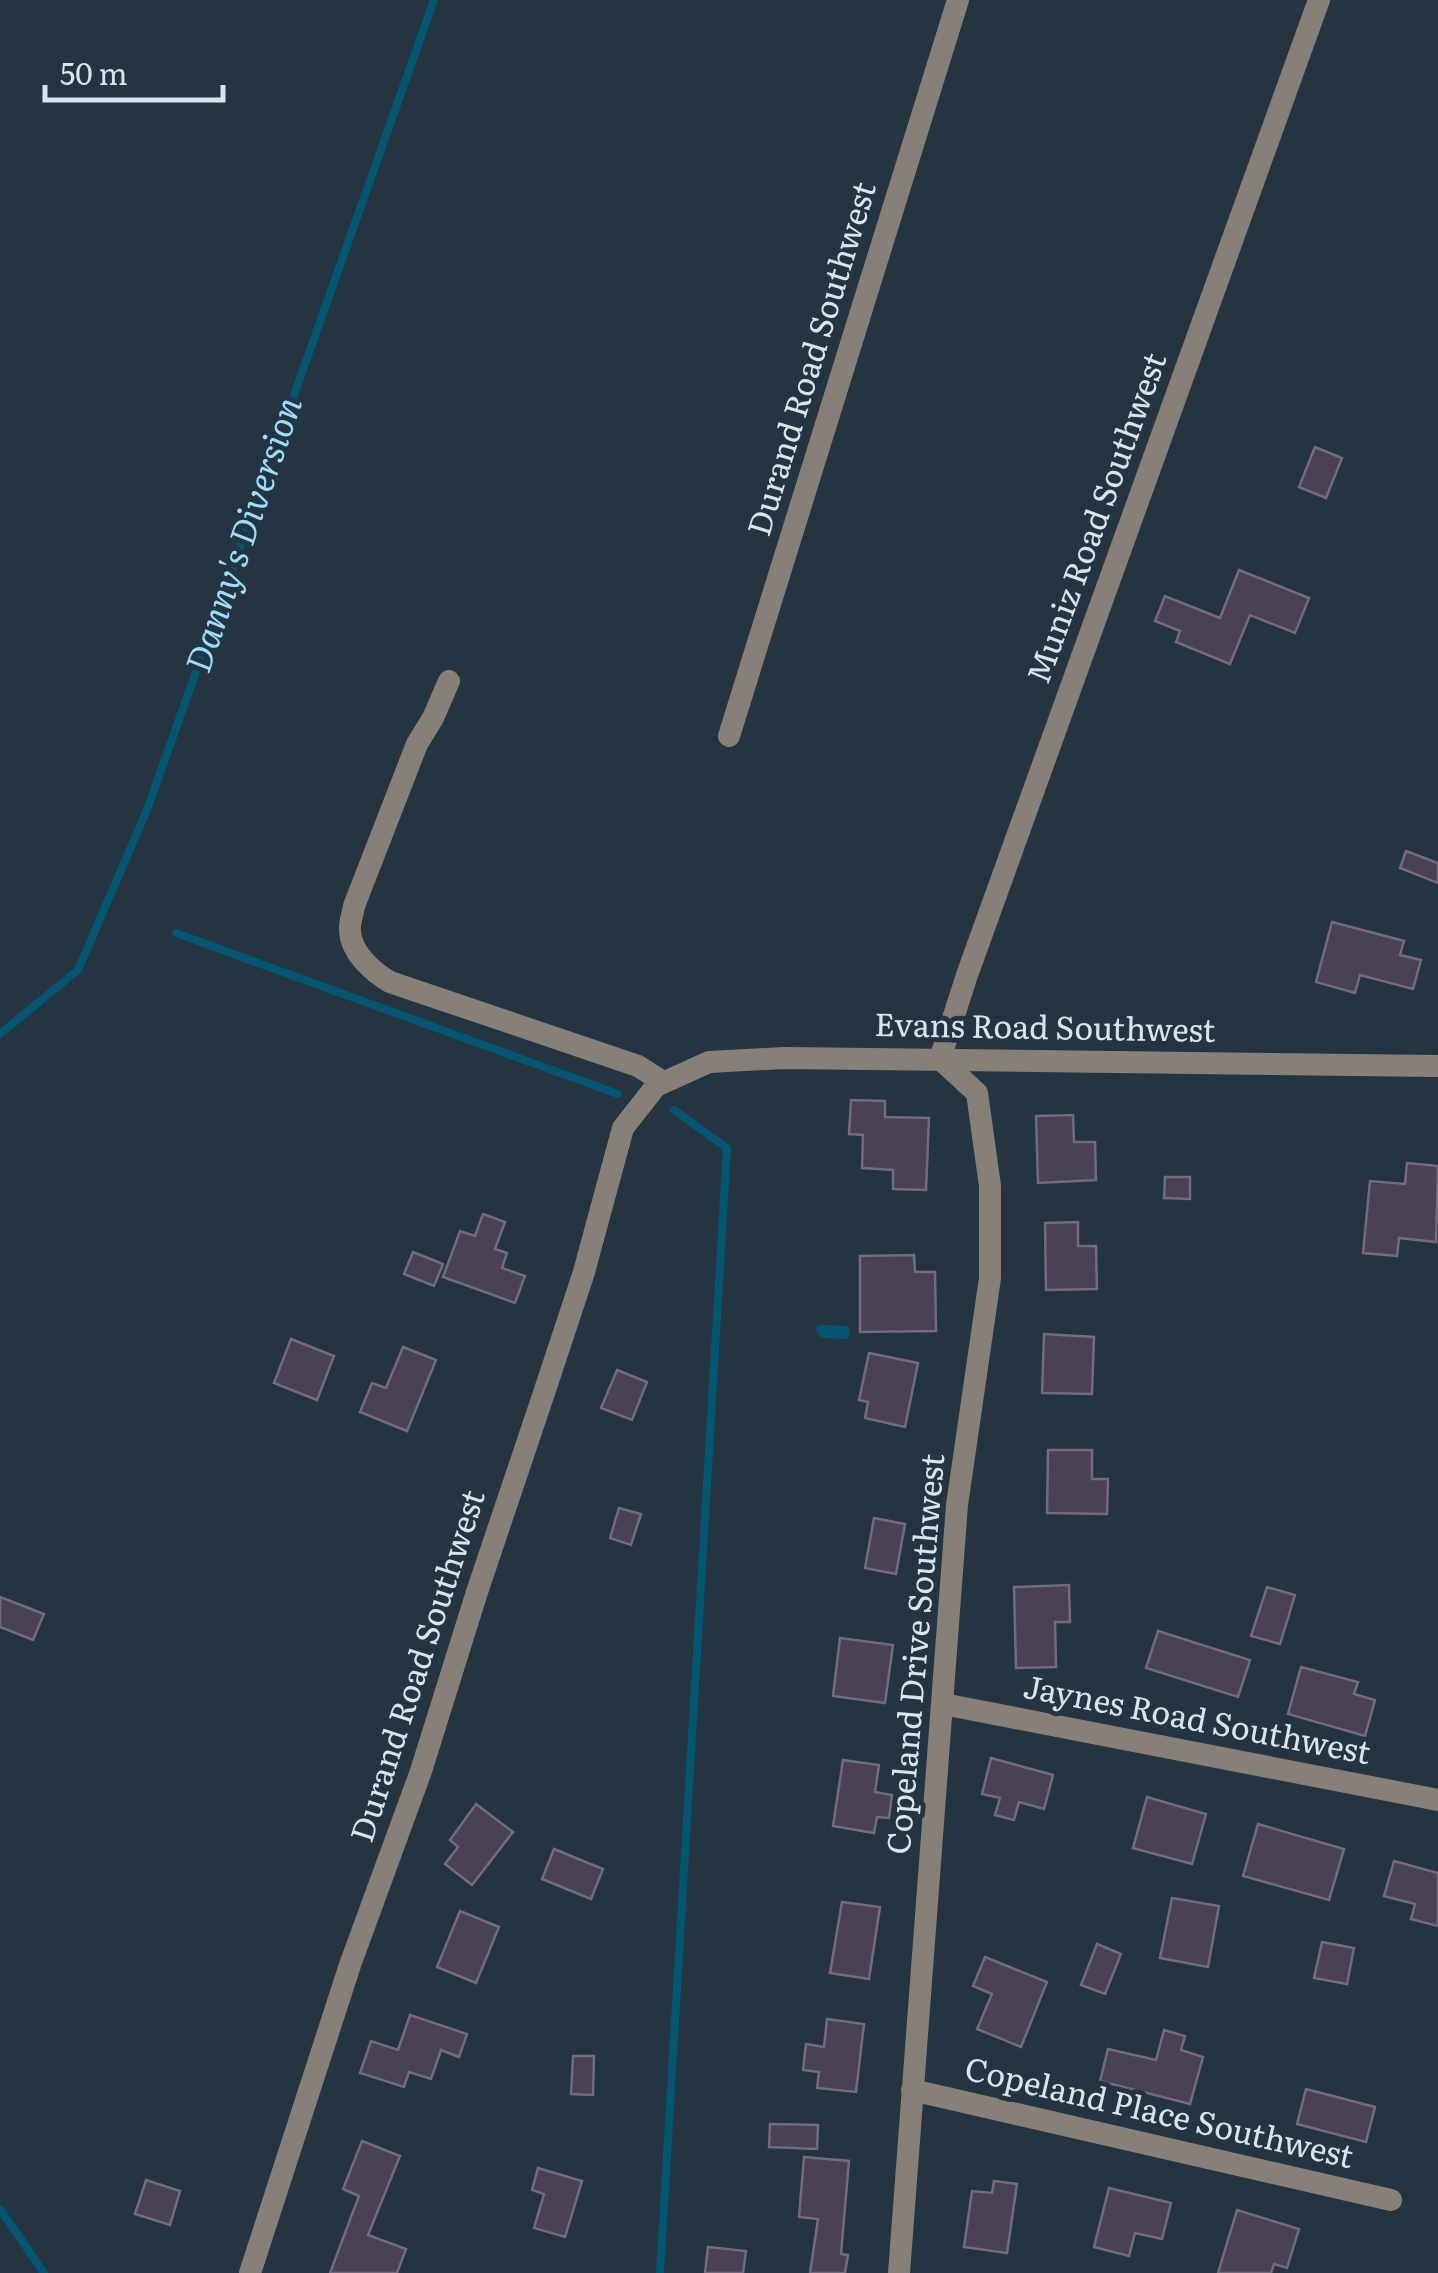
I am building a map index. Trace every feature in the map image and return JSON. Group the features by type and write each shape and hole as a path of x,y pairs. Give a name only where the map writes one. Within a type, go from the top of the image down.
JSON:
{"street":[{"name":"Durand Road Southwest","path":"730,736 958,0"},
{"name":"Muniz Road Southwest","path":"940,1059 1319,0"},
{"path":"448,681 417,744 354,906 350,932 360,954 374,972 390,982 638,1066 660,1084"},
{"name":"Evans Road Southwest","path":"660,1084 708,1062 784,1058 1438,1066"},
{"name":"Copeland Drive Southwest","path":"898,2273 956,1505 990,1278 990,1186 977,1093 940,1059"},
{"name":"Durand Road Southwest","path":"250,2273 344,1983 421,1771 476,1592 548,1384 584,1272 623,1128 660,1084"},
{"name":"Jaynes Road Southwest","path":"943,1704 1438,1800"},
{"name":"Copeland Place Southwest","path":"912,2090 1391,2200"}],"water":[{"path":"817,1326 846,1326 850,1329 849,1337 822,1338 816,1331"}],"building":[{"path":"1315,447 1342,458 1326,498 1299,487"},
{"path":"1239,570 1309,598 1295,633 1250,615 1230,664 1176,642 1180,631 1155,621 1165,596 1220,618"},
{"path":"1406,851 1438,863 1438,883 1400,868"},
{"path":"1332,922 1404,941 1400,955 1421,960 1413,989 1360,975 1355,993 1316,982"},
{"path":"851,1100 885,1101 885,1117 929,1118 926,1190 893,1189 893,1170 862,1168 863,1135 849,1134"},
{"path":"1073,1115 1074,1142 1095,1142 1096,1180 1038,1183 1036,1116"},
{"path":"1407,1163 1438,1166 1436,1242 1399,1238 1397,1256 1363,1253 1370,1181 1405,1184"},
{"path":"1165,1177 1190,1177 1190,1199 1164,1198"},
{"path":"483,1214 505,1222 495,1249 507,1253 502,1268 525,1276 515,1303 443,1277 460,1231 475,1236"},
{"path":"1078,1222 1078,1246 1096,1246 1097,1289 1046,1290 1045,1223"},
{"path":"413,1252 443,1264 434,1286 404,1274"},
{"path":"914,1255 915,1272 935,1272 936,1331 860,1332 860,1256"},
{"path":"1044,1334 1094,1337 1092,1394 1042,1393"},
{"path":"291,1339 334,1356 317,1400 274,1383"},
{"path":"403,1347 436,1360 407,1431 360,1412 372,1383 386,1388"},
{"path":"869,1353 918,1363 905,1427 865,1418 868,1402 859,1400"},
{"path":"617,1370 647,1382 632,1420 601,1408"},
{"path":"1048,1450 1092,1450 1092,1479 1108,1479 1107,1514 1047,1513"},
{"path":"619,1508 641,1514 631,1545 610,1538"},
{"path":"874,1518 905,1524 896,1574 865,1568"},
{"path":"1069,1585 1070,1622 1055,1622 1056,1667 1016,1668 1014,1587"},
{"path":"1267,1587 1295,1595 1280,1644 1251,1636"},
{"path":"0,1597 44,1614 33,1640 0,1627"},
{"path":"1158,1631 1250,1660 1238,1697 1146,1668"},
{"path":"840,1638 893,1645 885,1703 833,1696"},
{"path":"1301,1667 1358,1682 1354,1694 1375,1700 1365,1736 1288,1714"},
{"path":"991,1758 1053,1775 1044,1809 1019,1802 1014,1820 995,1815 1000,1798 982,1794"},
{"path":"843,1760 879,1765 875,1792 892,1795 889,1818 877,1817 874,1833 833,1826"},
{"path":"1147,1797 1206,1814 1192,1864 1133,1848"},
{"path":"476,1804 513,1832 472,1885 445,1864 458,1847 450,1840"},
{"path":"1258,1824 1344,1849 1329,1900 1243,1876"},
{"path":"554,1849 603,1869 591,1899 542,1879"},
{"path":"1394,1861 1438,1873 1438,1926 1411,1919 1415,1904 1384,1896"},
{"path":"1172,1898 1219,1906 1208,1967 1160,1958"},
{"path":"842,1902 880,1907 869,1979 830,1973"},
{"path":"460,1911 499,1927 476,1983 437,1967"},
{"path":"1322,1942 1354,1948 1347,1984 1314,1978"},
{"path":"1097,1944 1121,1954 1105,1994 1081,1985"},
{"path":"985,1957 1047,1982 1021,2047 977,2029 992,1994 973,1986"},
{"path":"410,2015 467,2034 459,2057 441,2050 431,2079 409,2072 404,2087 360,2073 371,2041 398,2050"},
{"path":"827,2019 864,2024 856,2092 817,2088 819,2072 803,2070 806,2044 824,2047"},
{"path":"1164,2030 1185,2036 1181,2050 1203,2057 1190,2104 1100,2081 1108,2049 1156,2060"},
{"path":"573,2056 594,2056 593,2095 571,2094"},
{"path":"1306,2089 1375,2107 1366,2142 1297,2124"},
{"path":"770,2124 818,2125 817,2149 769,2147"},
{"path":"362,2141 400,2156 368,2235 406,2249 397,2273 330,2273 359,2196 343,2189"},
{"path":"804,2157 849,2161 841,2254 848,2255 845,2273 810,2273 818,2219 799,2217"},
{"path":"538,2168 582,2181 565,2237 534,2228 544,2194 532,2190"},
{"path":"146,2180 180,2191 170,2225 135,2214"},
{"path":"994,2181 1017,2184 1007,2253 964,2247 972,2191 992,2193"},
{"path":"1109,2188 1171,2203 1162,2239 1135,2233 1129,2256 1094,2247"},
{"path":"1237,2210 1299,2229 1287,2268 1274,2264 1271,2273 1218,2273"},
{"path":"708,2247 746,2251 743,2273 705,2273"}],"waterway":[{"name":"Danny's Diversion","path":"0,1034 78,970 147,810 434,0"},
{"path":"176,933 618,1094"},
{"path":"660,2273 727,1148 674,1110"},
{"path":"0,2209 44,2273"}]}
